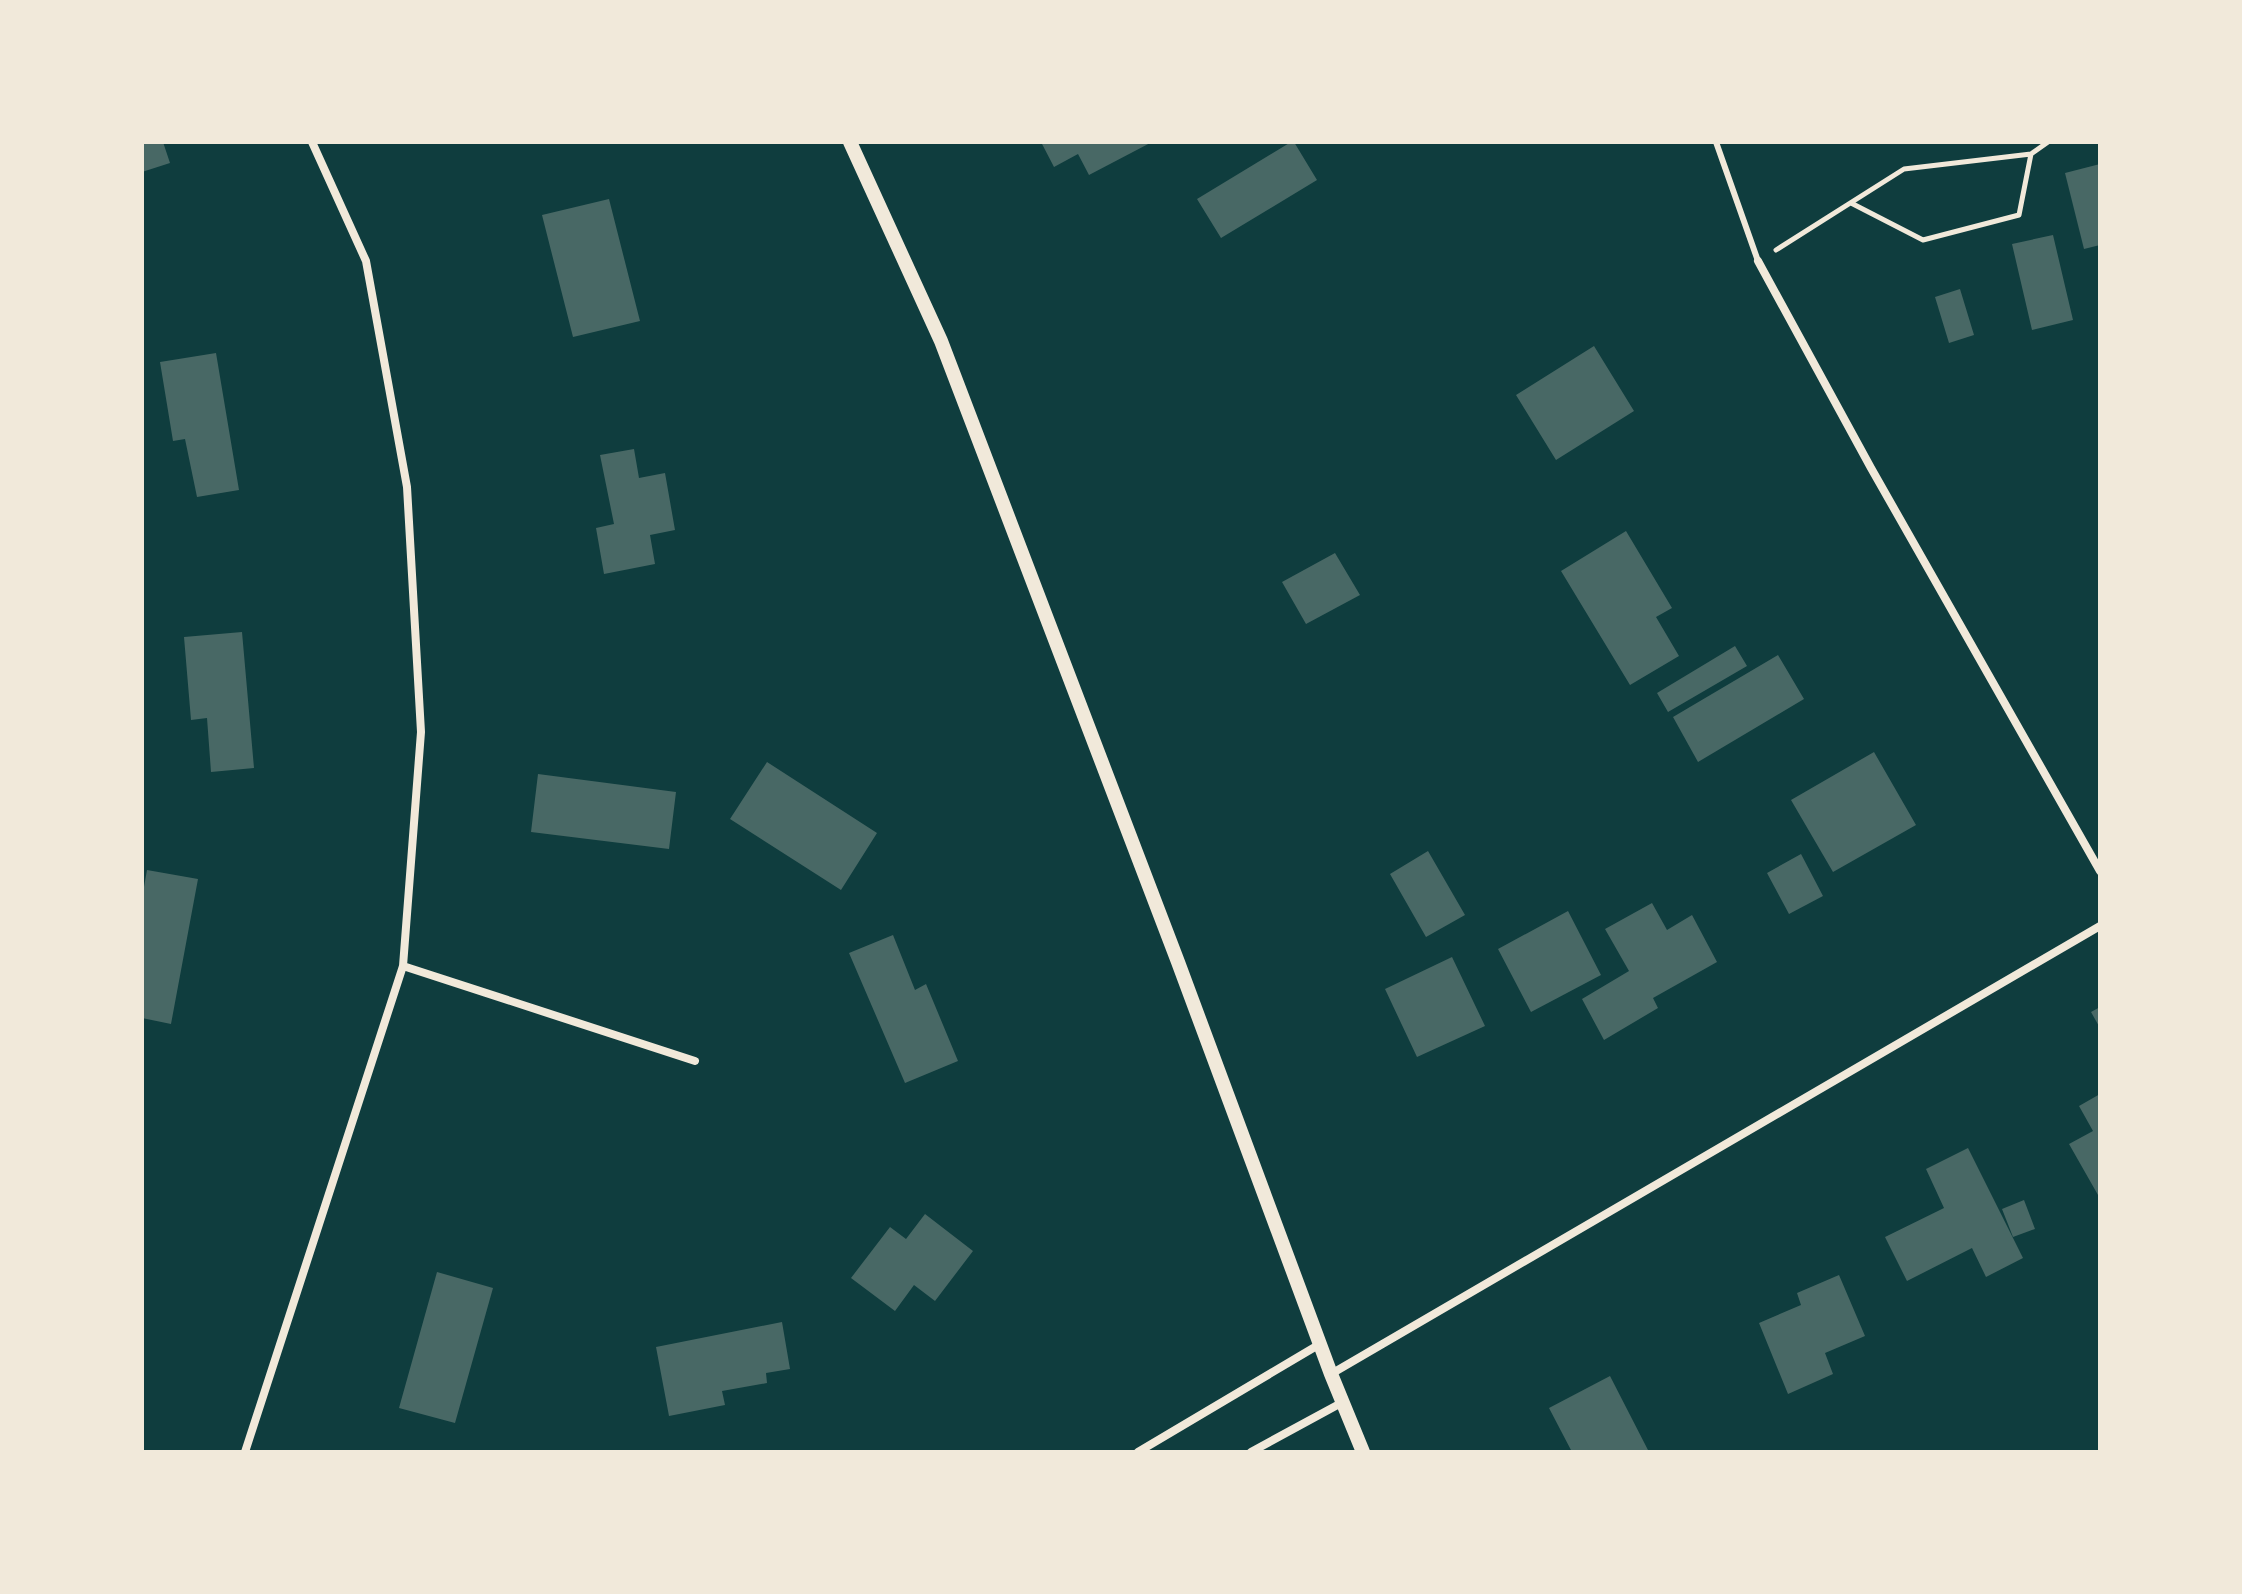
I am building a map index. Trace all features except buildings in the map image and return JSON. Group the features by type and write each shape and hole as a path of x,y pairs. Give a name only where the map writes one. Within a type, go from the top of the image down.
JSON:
{"street":[{"path":"245,1452 403,966 421,732 407,487 366,261 312,142"},
{"path":"850,142 941,341 1363,1452"},
{"path":"1758,261 1871,468 2100,871"},
{"path":"1331,1374 2100,926"},
{"path":"403,966 695,1061"},
{"path":"1138,1452 1320,1344"},
{"path":"1251,1452 1343,1402"}],"lane":[{"path":"1716,142 1758,261"}],"path":[{"path":"1758,261 1904,169 2031,154 2048,142"},
{"path":"1850,203 1923,240 2019,215 2031,154"}]}
